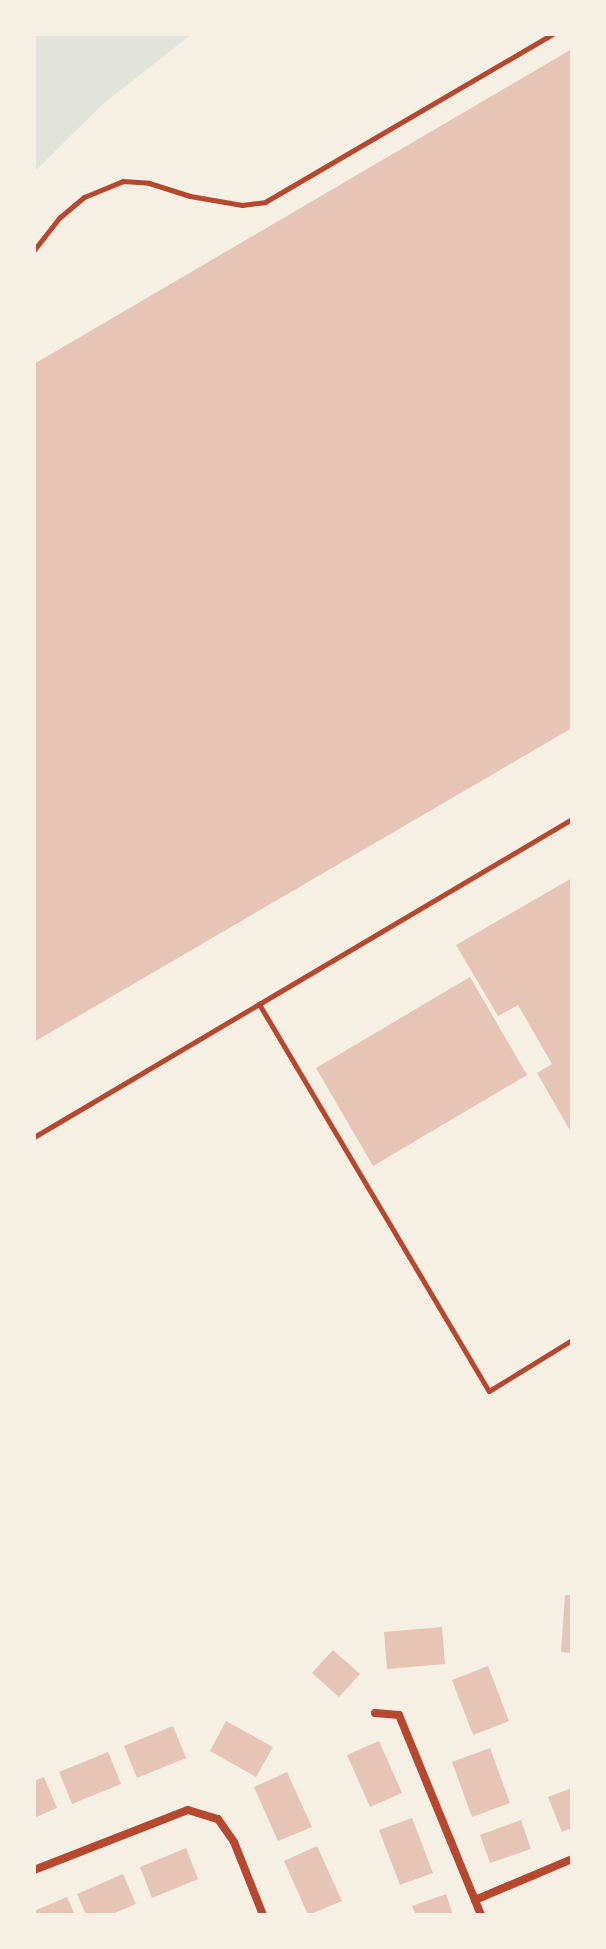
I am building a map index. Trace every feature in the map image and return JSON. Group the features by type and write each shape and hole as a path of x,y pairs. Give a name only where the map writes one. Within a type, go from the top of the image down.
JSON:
{"street":[{"path":"375,1713 399,1715 481,1915"},
{"path":"34,1870 188,1810 218,1819 234,1842 263,1915"},
{"path":"475,1900 572,1859"}],"lane":[{"path":"34,250 59,218 84,197 123,181 149,183 190,196 242,205 265,202 552,34"},
{"path":"34,1137 572,819"},
{"path":"259,1004 489,1391 572,1340"}],"shaded area":[{"path":"34,34 192,34 104,103 34,172"}],"building":[{"path":"572,49 572,728 34,1042 34,364"},
{"path":"572,878 572,1134 537,1073 552,1064 518,1005 498,1016 456,945"},
{"path":"470,977 527,1075 373,1166 316,1068"},
{"path":"565,1595 572,1595 572,1653 561,1652"},
{"path":"442,1627 445,1664 387,1669 384,1632"},
{"path":"333,1650 360,1674 339,1697 312,1673"},
{"path":"488,1666 509,1721 473,1735 452,1680"},
{"path":"226,1721 273,1747 256,1777 210,1751"},
{"path":"173,1726 186,1758 137,1778 124,1746"},
{"path":"379,1741 402,1793 370,1807 347,1755"},
{"path":"490,1748 510,1803 472,1817 452,1762"},
{"path":"108,1752 121,1784 72,1804 59,1772"},
{"path":"287,1772 312,1827 278,1841 254,1787"},
{"path":"44,1777 57,1808 34,1818 34,1781"},
{"path":"572,1788 572,1828 562,1832 548,1797"},
{"path":"412,1818 433,1873 400,1885 379,1830"},
{"path":"521,1820 531,1849 490,1863 480,1835"},
{"path":"317,1846 342,1901 308,1915 284,1861"},
{"path":"186,1848 198,1879 152,1898 140,1867"},
{"path":"123,1874 136,1904 110,1915 86,1915 77,1894"},
{"path":"446,1894 453,1915 416,1915 412,1906"},
{"path":"67,1897 75,1915 34,1915 34,1911"}]}
